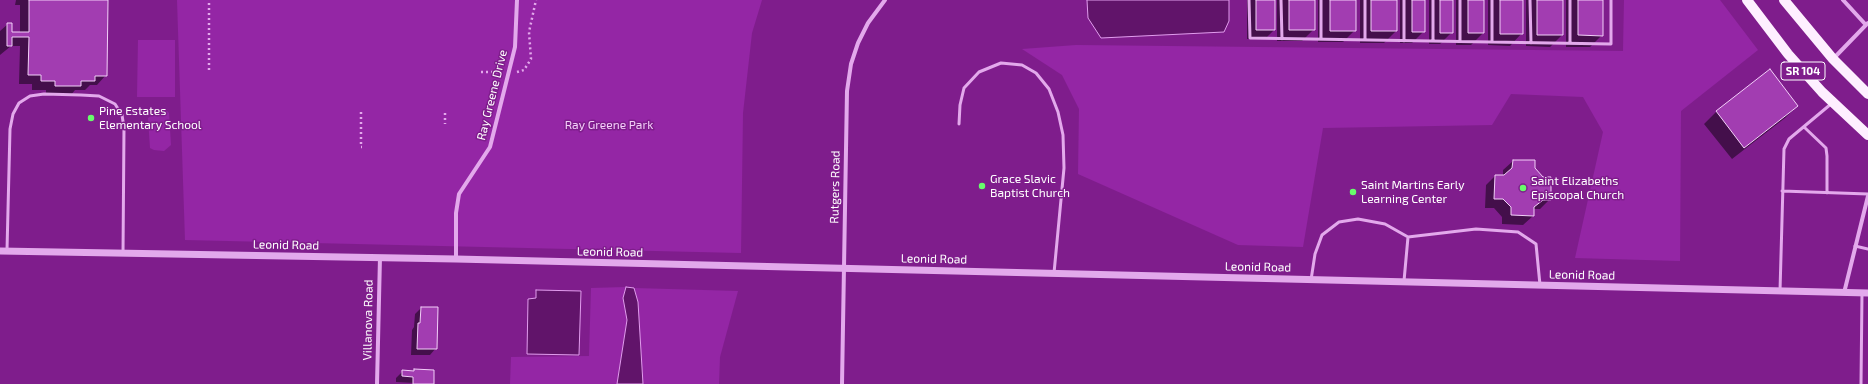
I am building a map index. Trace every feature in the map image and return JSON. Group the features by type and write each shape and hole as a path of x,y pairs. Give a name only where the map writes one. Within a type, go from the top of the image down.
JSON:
{"main road":[{"name":"SR 104","path":"1747,0 1788,54 1832,102 1868,135"},
{"name":"SR 104","path":"1784,0 1833,59 1868,94"}],"street":[{"name":"Ray Greene Drive","path":"456,259 456,213 459,194 490,147 515,47 517,0"},
{"name":"Rutgers Road","path":"842,384 847,91 851,64 858,43 868,23 885,0"},
{"path":"1833,59 1867,24 1843,0"},
{"path":"1844,292 1868,195"},
{"name":"Leonid Road","path":"3,251 380,257 1865,293"},
{"name":"Villanova Road","path":"377,384 380,257"}],"lane":[{"path":"1249,0 1250,38 1611,44 1611,0"},
{"path":"1281,0 1282,39"},
{"path":"1321,0 1321,40"},
{"path":"1365,0 1365,40"},
{"path":"1404,0 1404,41"},
{"path":"1433,0 1433,41"},
{"path":"1460,0 1460,42"},
{"path":"1492,0 1492,42"},
{"path":"1530,0 1530,43"},
{"path":"1570,0 1570,43"},
{"path":"959,124 960,105 964,88 978,72 1001,63 1022,65 1036,73 1049,90 1058,112 1063,135 1064,168 1054,273"},
{"path":"3,251 10,129 13,114 19,103 30,96 44,94 99,96 115,104 122,115 124,128 123,253"},
{"path":"1780,291 1784,149 1789,139 1832,102"},
{"path":"1804,127 1826,148 1827,193"},
{"path":"1782,191 1868,195"},
{"path":"1310,280 1314,254 1322,235 1339,222 1358,219 1385,224 1408,238 1476,229 1518,232 1536,244 1540,285"},
{"path":"1404,281 1408,238"},
{"path":"1855,246 1868,248"},
{"path":"1862,384 1865,293"}],"path":[{"path":"209,0 209,70"},
{"path":"517,72 524,70 531,58 529,32 536,0"},
{"path":"481,72 500,72"},
{"path":"361,112 362,146"},
{"path":"446,113 446,124"}],"green space":[{"name":"Ray Greene Park","path":"177,0 762,0 752,33 743,113 741,253 185,240"},
{"path":"1624,0 1720,0 1758,50 1681,111 1680,261 1575,258 1603,132 1583,97 1511,94 1492,125 1323,128 1303,247 1238,245 1078,174 1079,109 1062,75 1022,49 1076,45 1623,51"},
{"path":"138,40 175,40 175,97 137,97"},
{"path":"165,109 169,113 171,145 164,151 154,150 150,148 148,118"},
{"path":"626,287 623,298 627,320 617,384 510,384 511,357 589,356 591,288"},
{"path":"634,288 738,291 720,357 719,384 643,384 638,302"}],"shaded area":[{"path":"1087,0 1229,0 1229,21 1224,32 1101,38 1088,18"},
{"path":"626,287 634,288 638,302 643,384 617,384 627,320 623,298"},
{"path":"536,290 581,291 579,355 527,354 528,299 536,298"}],"building":[{"path":"29,0 108,0 107,76 95,76 95,81 81,81 81,86 55,86 55,81 41,81 41,75 28,75 29,37 12,37 12,46 7,46 7,23 12,23 12,32 29,32"},
{"path":"1256,0 1275,0 1275,30 1256,30"},
{"path":"1289,0 1315,0 1315,30 1289,30"},
{"path":"1330,0 1356,0 1356,31 1330,31"},
{"path":"1371,0 1397,0 1397,31 1371,31"},
{"path":"1412,0 1425,0 1425,32 1412,32"},
{"path":"1440,0 1453,0 1453,33 1440,33"},
{"path":"1468,0 1484,0 1484,33 1468,33"},
{"path":"1500,0 1523,0 1523,34 1500,34"},
{"path":"1537,0 1563,0 1563,35 1537,35"},
{"path":"1578,0 1603,0 1603,36 1578,35"},
{"path":"1770,69 1798,106 1744,148 1716,111"},
{"name":"Saint Elizabeths Episcopal Church","path":"1513,160 1535,160 1535,168 1543,177 1551,177 1551,200 1543,200 1534,207 1534,216 1511,215 1511,207 1503,199 1494,199 1495,175 1504,175 1512,168"},
{"path":"421,307 438,307 437,349 417,349 418,323 420,323"},
{"path":"414,369 434,370 434,384 413,384 413,377 402,376 402,370 414,371"}],"place":[{"name":"Pine Estates Elementary School","path":"91,118"},
{"name":"Grace Slavic Baptist Church","path":"982,186"},
{"name":"Saint Elizabeths Episcopal Church","path":"1523,188"},
{"name":"Saint Martins Early Learning Center","path":"1353,192"}]}
